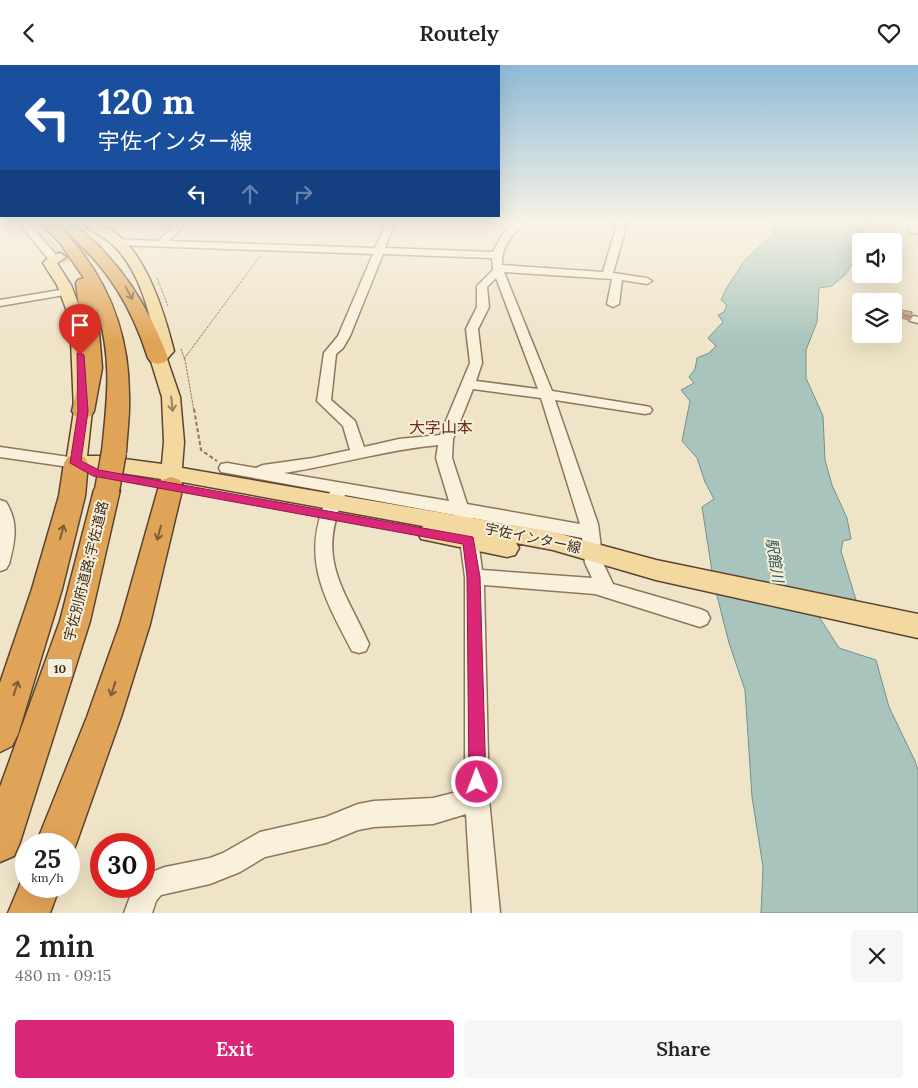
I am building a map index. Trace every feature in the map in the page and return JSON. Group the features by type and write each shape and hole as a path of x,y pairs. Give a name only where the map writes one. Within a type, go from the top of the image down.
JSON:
{"highway":[{"name":"宇佐別府道路;宇佐道路","path":"0,842 75,621 114,453 119,393 113,339 99,288 69,262"},
{"path":"74,262 83,279 89,316 92,368 83,411"},
{"path":"106,262 121,279 151,335 158,358"},
{"path":"0,734 47,589 72,496 76,463"},
{"path":"60,833 104,717 135,624 172,480"},
{"path":"29,913 35,898"}],"main road":[{"path":"52,262 50,263 64,285 75,314 83,411 76,463"},
{"path":"131,262 145,281 166,351 158,358 172,397 174,442 172,480"},
{"name":"宇佐インター線","path":"76,463 97,473 172,480 333,501 592,549 656,570 918,626"}],"street":[{"path":"358,453 350,424 341,415 325,405 323,397 330,353 339,345 344,335 375,262"},
{"path":"468,262 647,281"},
{"path":"486,913 477,799 474,577 465,525 444,458 446,439 476,363 472,329 483,307 481,288 498,262"},
{"path":"613,304 612,276 615,262"},
{"path":"497,265 547,395 592,549 606,588"},
{"path":"0,303 66,292"},
{"path":"468,385 645,410"},
{"path":"254,473 408,443 446,439"},
{"path":"0,452 76,463"},
{"path":"227,468 254,473 333,501 592,549"},
{"path":"333,501 322,541 325,571 347,623 359,644"},
{"path":"0,506 6,521 7,534 0,564"},
{"path":"474,577 606,588 700,618"},
{"path":"138,913 145,893 152,885 165,880 210,871 231,863 260,845 326,830 358,817 374,814 433,811 477,799"}],"path":[{"path":"184,359 256,262"}],"water":[{"name":"駅館川","path":"744,262 852,262 845,275 832,286 819,288 817,322 806,350 806,378 823,416 825,460 832,485 847,518 851,539 843,541 841,551 856,600 814,593 816,612 839,648 876,660 889,707 918,770 918,913 761,913 763,867 752,797 745,690 729,643 714,584 702,507 714,499 705,482 697,458 682,441 690,401 681,390 694,383 689,377 695,369 697,358 709,353 716,346 708,338 723,322 718,315 724,312 727,305 721,300"}],"building":[{"path":"902,310 912,312 912,317 902,314"}],"district":[{"name":"大字山本","path":"441,427"}],"route":[{"path":"80,355 83,411 76,463 97,473 469,541 474,577 477,782"}]}
